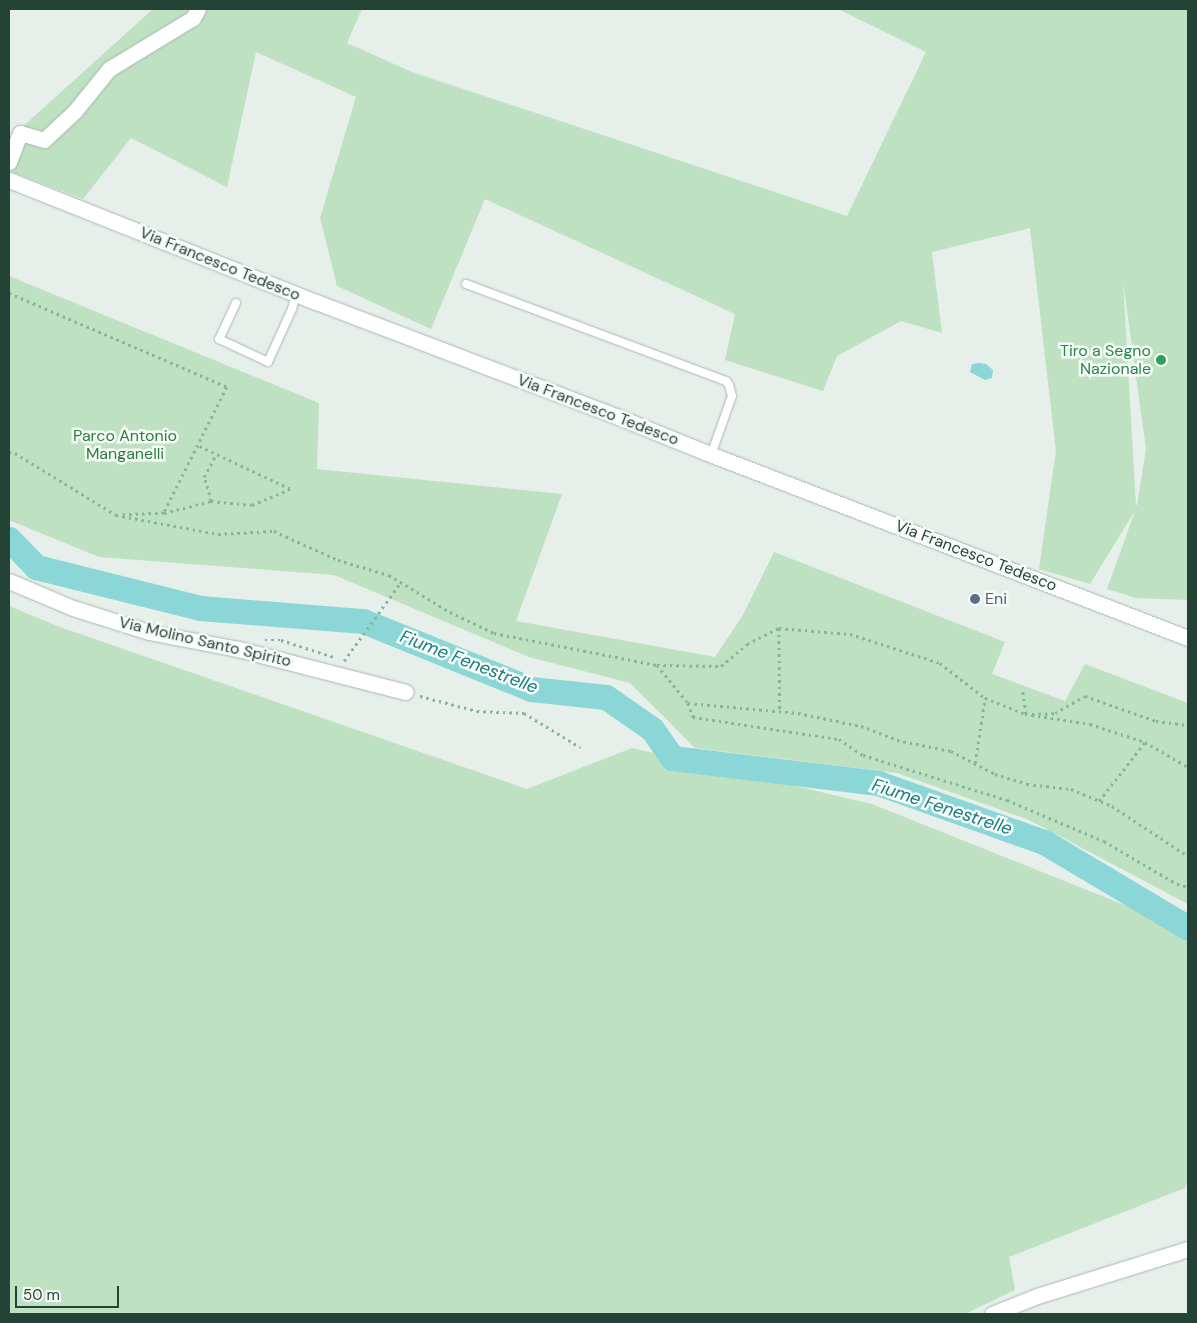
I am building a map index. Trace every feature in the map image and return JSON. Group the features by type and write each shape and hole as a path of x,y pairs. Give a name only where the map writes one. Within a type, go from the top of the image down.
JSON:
{"street":[{"path":"9,162 20,133 44,140 75,111 110,69 193,18 198,9"},
{"name":"Via Francesco Tedesco","path":"9,180 296,294 1188,638"},
{"name":"Via Molino Santo Spirito","path":"9,580 73,608 149,632 238,649 406,692"},
{"path":"992,1314 1037,1296 1188,1249"}],"lane":[{"path":"466,284 726,381 730,385 732,396 711,454"},
{"path":"236,303 219,338 268,362 292,309 296,294"}],"path":[{"path":"9,293 226,387 164,513"},
{"path":"116,515 164,513 211,501 252,505 290,489 198,446"},
{"path":"9,452 15,453 116,515 218,534 274,531 338,560 389,575 450,612 494,633 657,665 721,666 747,644 779,628 850,634 940,663 985,698 1025,714 1090,724 1145,742 1188,767"},
{"path":"211,501 204,478 216,454"},
{"path":"345,661 401,582"},
{"path":"779,628 780,712"},
{"path":"657,665 688,704 693,717 839,739 863,755 1007,800 1104,841 1177,884 1188,887"},
{"path":"406,692 477,711 524,713 580,747"},
{"path":"1023,692 1025,714"},
{"path":"1025,714 1055,713 1085,696 1156,721 1188,725"},
{"path":"975,764 985,698"},
{"path":"688,704 780,712 861,726 897,740 951,751 995,774 1027,784 1071,789 1112,806 1188,856"},
{"path":"1099,801 1145,742"},
{"path":"1183,853 1188,849"}],"green space":[{"path":"153,9 362,9 347,43 412,72 847,216 926,52 838,9 1188,9 1188,600 1136,598 1107,589 1135,511 1090,584 1039,569 1056,451 1030,228 932,252 942,333 901,321 837,356 823,391 725,360 735,314 485,199 431,329 337,286 320,218 356,97 256,52 227,187 131,138 83,199 9,171 9,139","holes":["1123,281 1146,449 1136,505"]},
{"name":"Parco Antonio Manganelli","path":"9,276 319,403 317,469 562,494 516,621 715,657 743,615 774,552 1005,642 992,674 1065,701 1085,664 1188,703 1188,904 1029,820 897,773 695,748 630,683 529,657 334,575 99,557 9,520"},
{"path":"9,606 60,627 527,789 632,748 872,804 1137,910 1188,924 1188,1182 1185,1188 1009,1257 1015,1290 965,1314 9,1314"}],"water":[{"path":"972,364 986,364 993,370 992,378 985,380 970,372"}],"waterway":[{"name":"Fiume Fenestrelle","path":"9,539 36,567 200,608 363,621 531,689 606,697 652,729 672,758 878,783 1044,842 1188,928"}],"place":[{"name":"Tiro a Segno Nazionale","path":"1161,360"},
{"name":"Eni","path":"975,599"}]}
